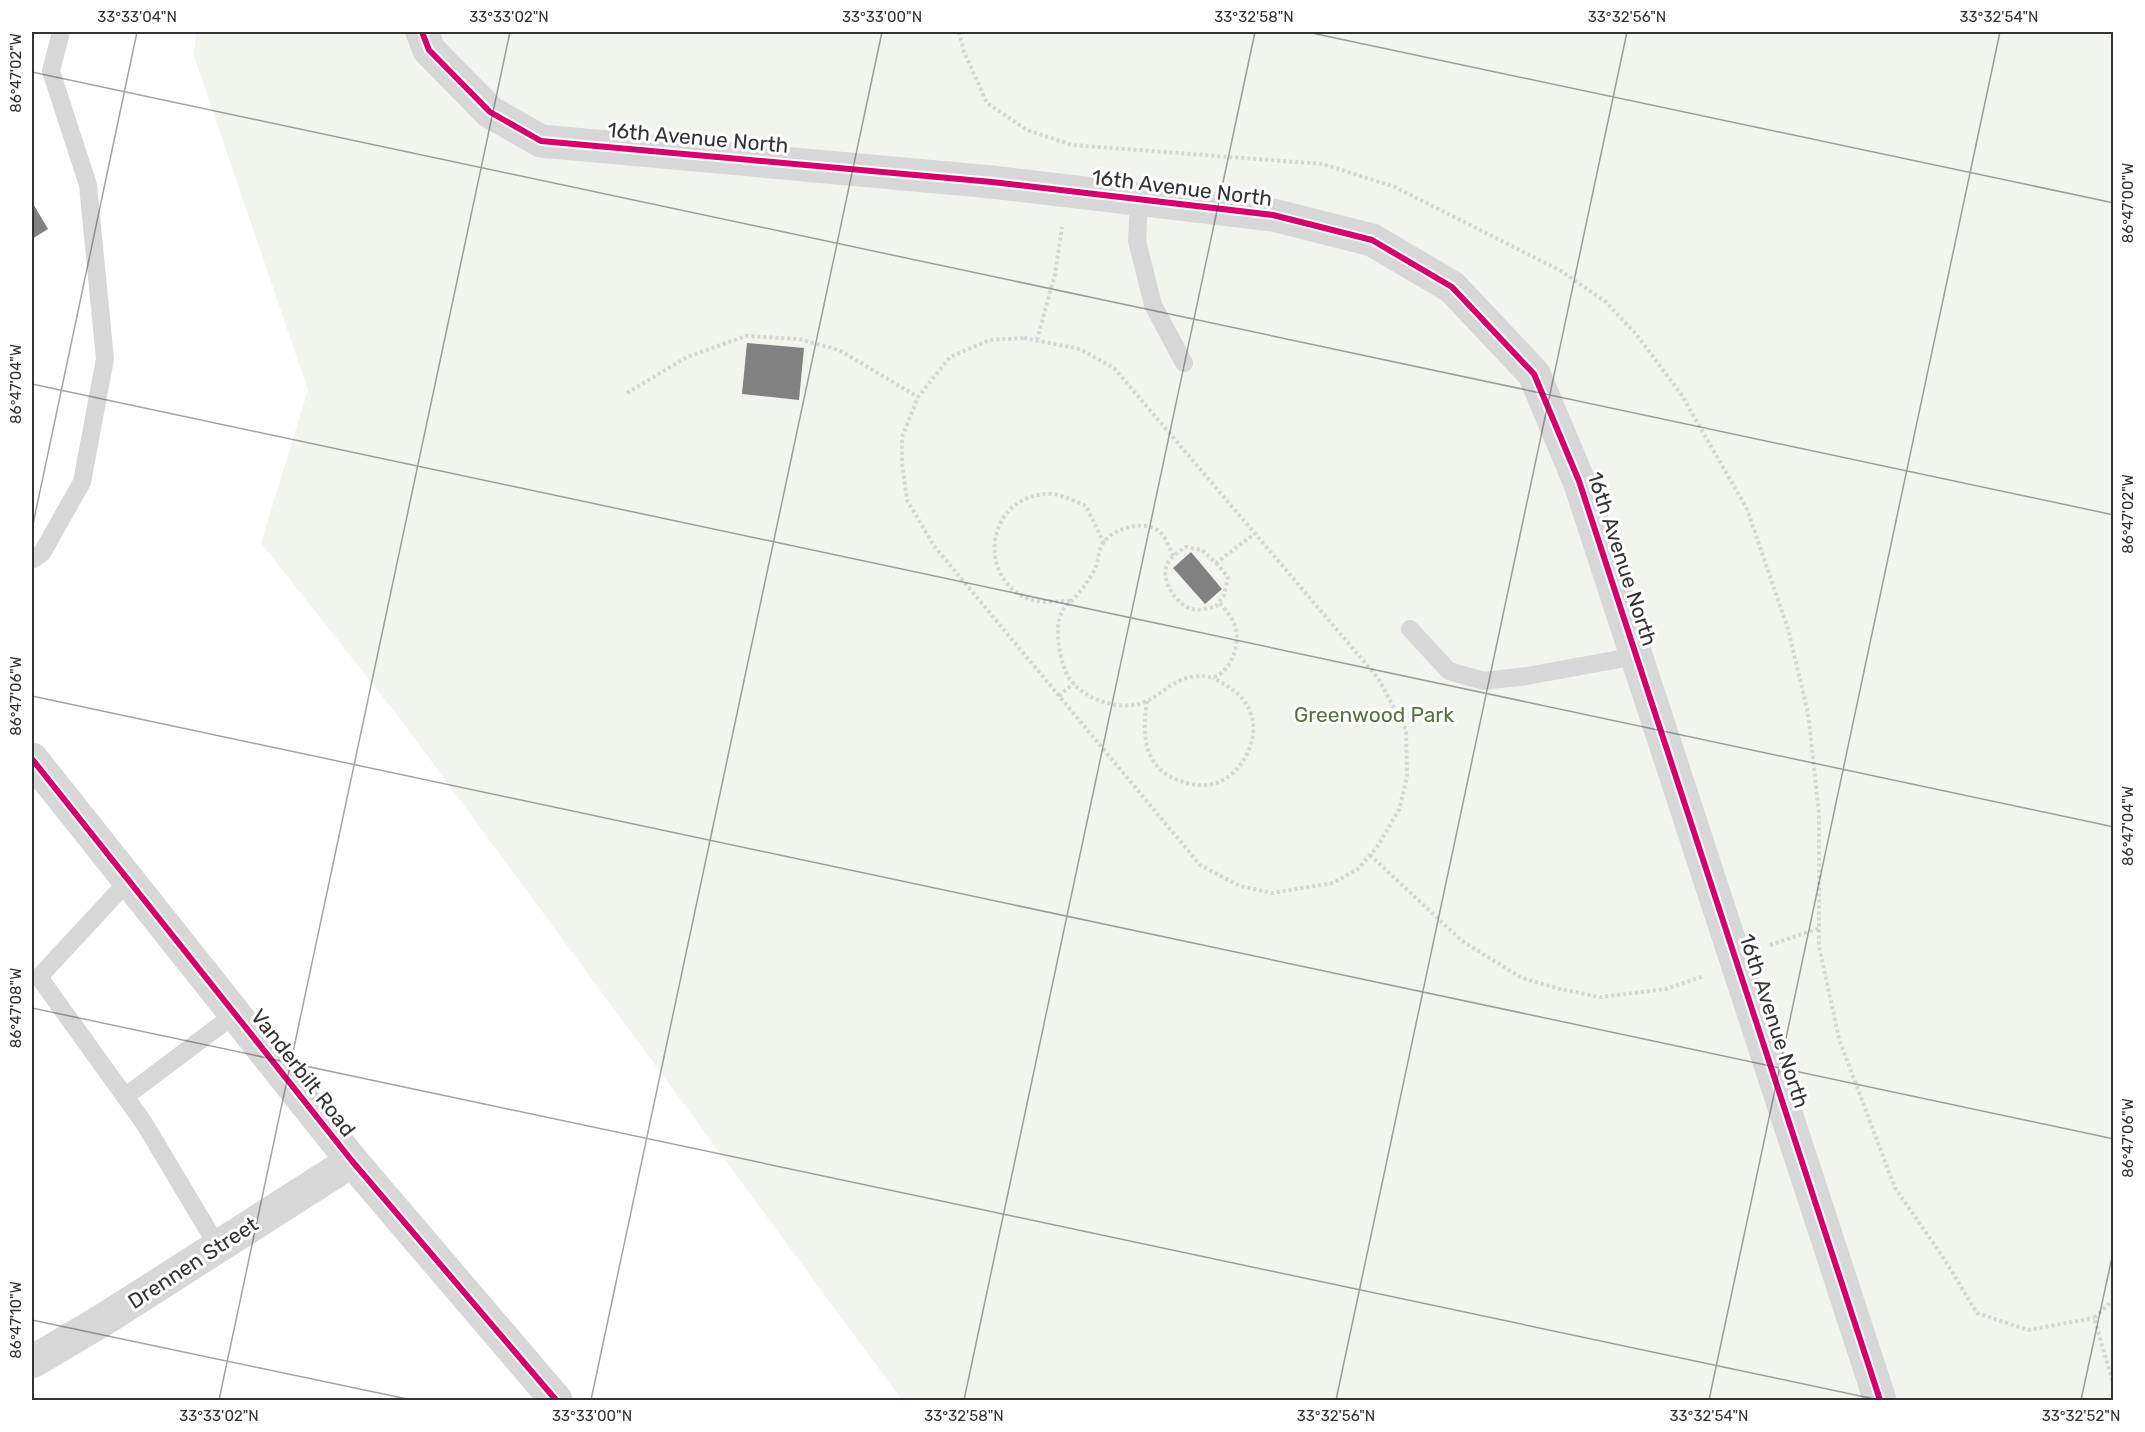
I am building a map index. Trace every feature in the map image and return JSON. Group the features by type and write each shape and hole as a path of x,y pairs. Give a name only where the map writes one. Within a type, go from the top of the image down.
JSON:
{"street":[{"name":"16th Avenue North","path":"422,32 429,50 490,112 541,141 1066,191 1273,215 1372,240 1452,287 1533,374 1579,481 1880,1401"},
{"name":"Vanderbilt Road","path":"32,759 352,1161 556,1401"},
{"name":"Drennen Street","path":"32,1362 104,1320 352,1161"}],"lane":[{"path":"32,560 42,553 82,482 105,359 88,185 51,71 61,32"},
{"path":"1139,199 1137,241 1153,305 1184,363"},
{"path":"1410,629 1449,671 1484,681 1527,676 1636,656"},
{"path":"128,881 35,980 126,1096 218,1247"},
{"path":"126,1096 235,1014"}],"path":[{"path":"1036,340 1055,274 1066,191"},
{"path":"627,393 687,357 746,336 800,339 839,350 918,397"},
{"path":"1024,338 1036,340 1080,349 1114,368 1378,678 1406,730 1407,777 1399,810 1370,855 1358,869 1333,883 1272,893 1240,886 1200,865 934,546 907,500 902,463 902,437 918,397 950,357 989,340 1024,338"},
{"path":"1071,601 1026,599 1012,589 999,572 995,555 994,537 1002,520 1015,504 1031,496 1049,494 1067,497 1086,506 1104,543"},
{"path":"1147,701 1144,719 1145,742 1154,764 1170,777 1190,784 1216,783 1236,772 1252,741 1251,711 1240,696 1214,678 1198,676 1178,681 1140,704 1120,705 1102,702 1082,693 1069,677 1059,655 1058,626 1061,612 1098,566 1100,548 1104,543 1122,528 1156,529 1166,540 1173,556"},
{"path":"1216,563 1254,534"},
{"path":"1186,547 1202,550 1216,563 1228,577 1224,595 1216,606 1192,609 1178,601 1167,585 1166,568 1173,556 1186,547"},
{"path":"1214,678 1229,663 1237,642 1236,628 1219,602"},
{"path":"1059,696 1074,683"},
{"path":"1370,855 1462,940 1522,978 1600,997 1666,989 1820,928"},
{"path":"2114,1299 2094,1318 2114,1386"}],"green space":[{"name":"Greenwood Park","path":"196,32 2113,32 2113,1400 902,1400 401,720 261,543 308,390 194,56"}],"building":[{"path":"32,202 48,229 32,239"},
{"path":"747,343 804,348 799,400 742,394"},
{"path":"1191,552 1222,589 1205,604 1173,568"}],"cycle path":[{"path":"422,32 429,50 490,112 541,141 992,182 1273,215 1372,240 1452,287 1534,374 1579,481 1880,1400"},
{"path":"32,759 352,1161 556,1400"}]}
